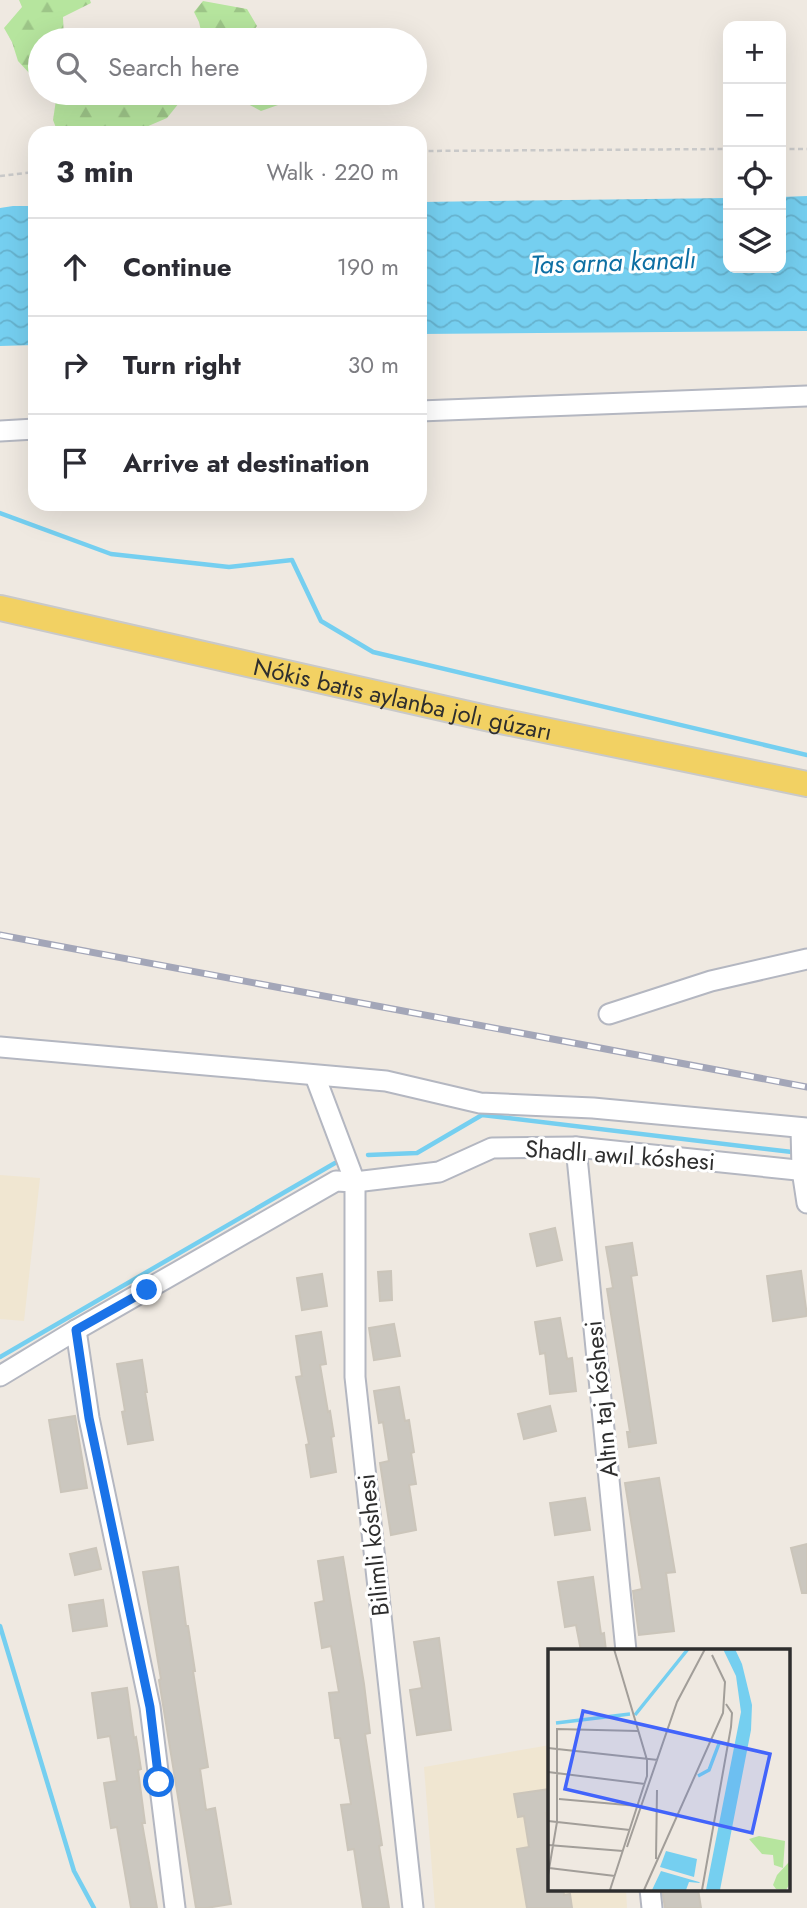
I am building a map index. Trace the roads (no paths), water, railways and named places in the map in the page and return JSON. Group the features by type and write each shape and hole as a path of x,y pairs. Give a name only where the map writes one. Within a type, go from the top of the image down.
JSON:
{"main road":[{"name":"Nókis batıs aylanba jolı gúzarı","path":"0,608 486,718 807,784"}],"street":[{"path":"427,411 807,396"},
{"path":"0,431 28,429"},
{"path":"609,1014 711,981 807,959"},
{"path":"0,1047 386,1081 480,1103 593,1108 804,1128 807,1203"},
{"path":"315,1076 355,1182"},
{"name":"Shadlı awıl kóshesi","path":"0,1376 336,1181 355,1182 439,1172 492,1148 576,1147 804,1171"},
{"name":"Altın taj kóshesi","path":"576,1147 626,1649"},
{"name":"Bilimli kóshesi","path":"355,1182 355,1377 413,1908"},
{"path":"76,1330 89,1418 150,1707 176,1908"},
{"path":"650,1890 652,1908"}],"water":[{"name":"Tas arna kanalı","path":"807,196 807,331 427,334 427,202 723,198 723,273 786,273 786,197"},
{"path":"28,206 28,345 0,346 0,208"}],"waterway":[{"path":"0,513 111,554 229,567 292,560 321,621 373,652 807,755"},
{"path":"368,1155 417,1153 482,1115 792,1152"},
{"path":"0,1357 335,1163"},
{"path":"0,1626 74,1871 94,1908"}],"railway":[{"path":"0,935 807,1087"}]}
